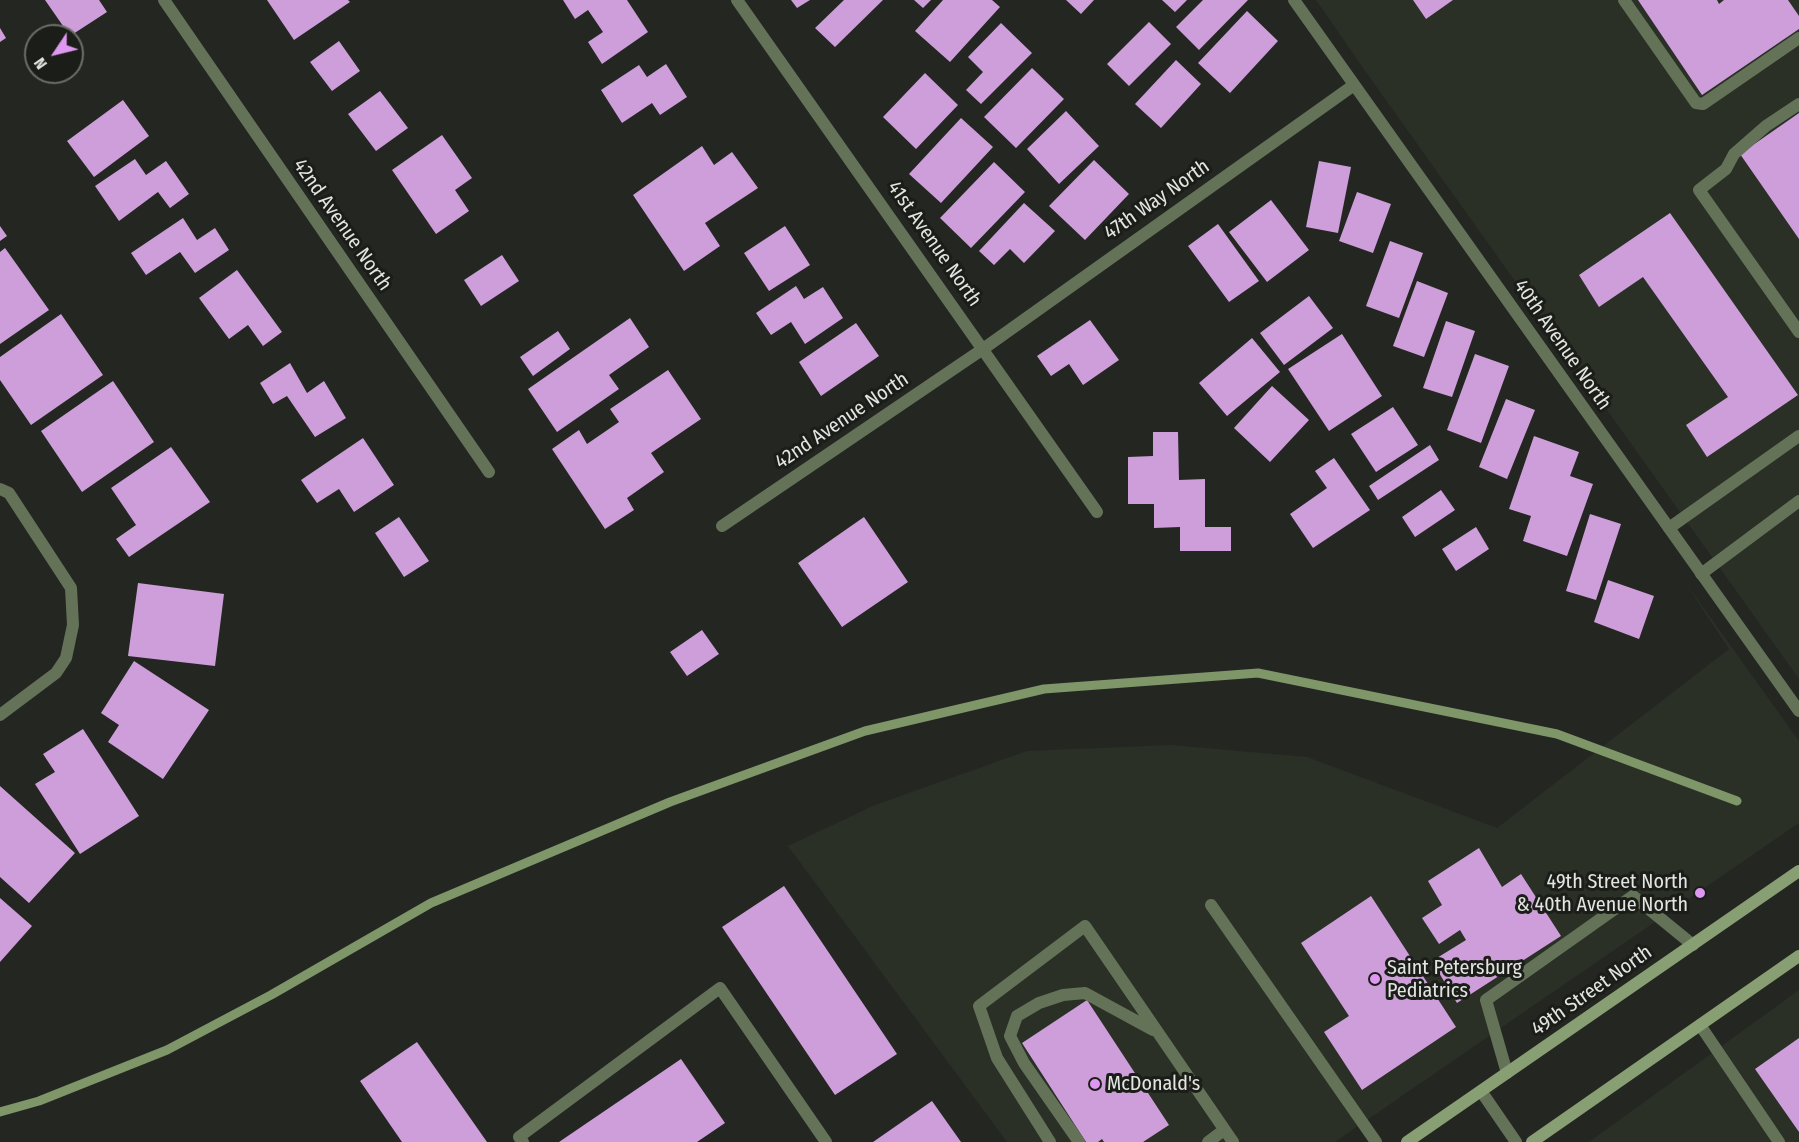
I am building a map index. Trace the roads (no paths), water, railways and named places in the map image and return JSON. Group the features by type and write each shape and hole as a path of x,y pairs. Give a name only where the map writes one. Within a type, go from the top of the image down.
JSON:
{"main road":[{"name":"49th Street North","path":"1407,1142 1799,871"},
{"path":"1532,1142 1799,956"}],"street":[{"name":"42nd Avenue North","path":"164,0 489,472"},
{"name":"41st Avenue North","path":"737,0 1097,512"},
{"name":"40th Avenue North","path":"1294,0 1799,711"},
{"path":"1624,0 1696,103 1703,104 1799,38"},
{"name":"47th Way North","path":"983,349 1354,85"},
{"path":"1799,104 1742,147 1734,154 1726,169 1700,190 1799,332"},
{"name":"42nd Avenue North","path":"722,526 983,349"},
{"path":"1669,528 1799,436"},
{"path":"0,489 9,493 71,588 74,625 66,658 56,674 0,715"},
{"path":"1701,574 1799,501"},
{"path":"1507,1073 1486,1000 1633,896 1693,945"},
{"path":"1212,905 1376,1142"},
{"path":"1050,1142 997,1058 978,1006 1085,926 1233,1142"},
{"path":"523,1142 519,1137 720,988 826,1142"},
{"path":"1079,1142 1024,1063 1010,1036 1017,1016 1039,1003 1063,995 1085,993 1157,1032"},
{"path":"1700,1025 1779,1142"},
{"path":"1481,1091 1516,1142"},
{"path":"1208,1142 1224,1130"}],"waterway":[{"path":"0,1112 39,1101 167,1050 271,995 431,903 670,802 865,731 1044,689 1258,673 1557,734 1737,801"}],"place":[{"name":"49th Street North & 40th Avenue North","path":"1700,893"},
{"name":"Saint Petersburg Pediatrics","path":"1375,979"},
{"name":"McDonald's","path":"1095,1084"}]}
